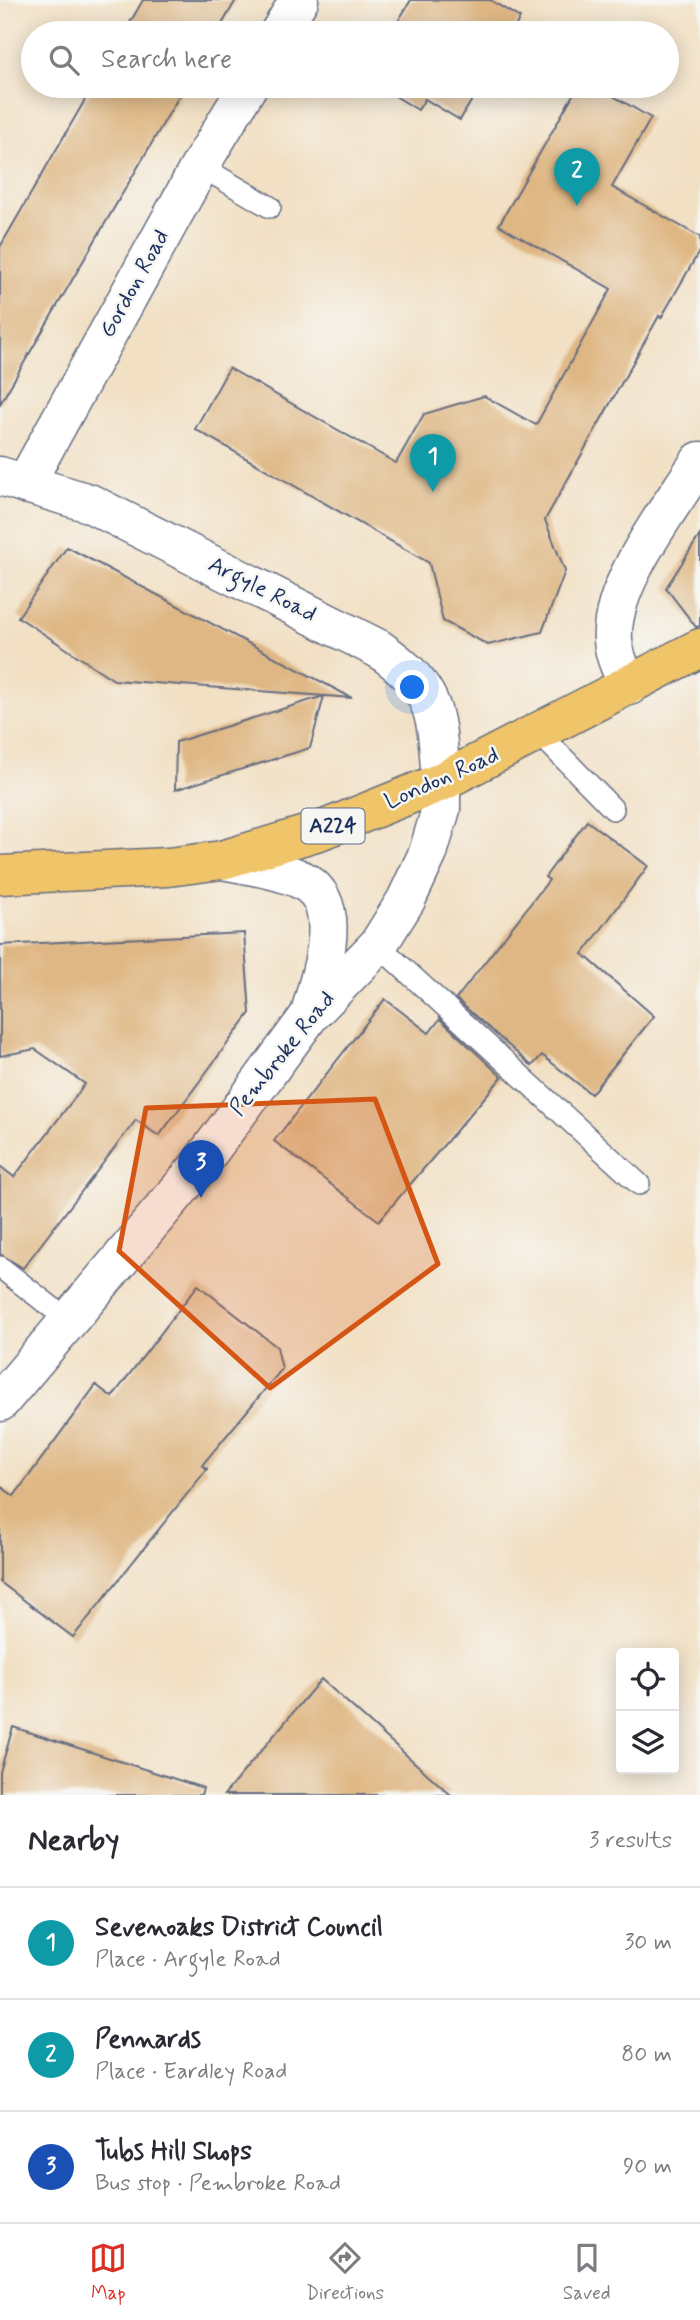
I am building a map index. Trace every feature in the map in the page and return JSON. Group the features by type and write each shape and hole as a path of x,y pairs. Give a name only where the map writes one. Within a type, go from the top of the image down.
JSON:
{"main road":[{"name":"London Road","path":"0,875 168,867 222,860 322,830 441,782 700,648"}],"street":[{"path":"286,21 299,0"},
{"name":"Gordon Road","path":"12,480 241,98"},
{"path":"629,686 615,654 613,622 640,557 700,461"},
{"name":"Argyle Road","path":"12,480 89,503 389,656 413,678 428,698 436,716 441,782"},
{"name":"Pembroke Road","path":"0,1402 195,1171 309,1016 378,945 406,900 428,853 441,809 441,782"},
{"path":"222,860 297,877 313,887 325,906 326,956 309,1016"}],"lane":[{"path":"200,166 270,207"},
{"path":"538,733 612,809"},
{"path":"378,945 639,1184"},
{"path":"0,1267 69,1321"}],"highlighted area":[{"path":"375,1099 438,1264 270,1388 119,1251 146,1108"}],"building":[{"path":"143,0 236,0 224,21 131,21"},
{"path":"411,0 490,0 520,18 518,21 398,21"},
{"path":"86,98 178,98 0,404 0,247"},
{"path":"398,98 473,98 460,120 425,99 418,110"},
{"path":"571,98 617,98 651,118 612,187 700,237 700,250 661,318 659,316 545,520 565,571 542,632 488,645 443,621 429,563 195,429 229,368 396,463 424,414 484,396 536,425 611,289 499,225"},
{"path":"700,535 700,626 696,627 666,588"},
{"path":"67,547 352,698 114,680 18,617"},
{"path":"324,696 310,748 175,790 176,742"},
{"path":"587,821 648,866 583,954 654,1016 591,1094 542,1055 532,1066 456,999 549,880 545,877"},
{"path":"244,933 250,1013 159,1136 136,1120 23,1268 0,1254 0,1166 14,1177 85,1084 35,1049 0,1056 0,945"},
{"path":"385,999 429,1033 440,1019 502,1077 379,1221 274,1141"},
{"path":"198,1285 277,1347 282,1369 202,1465 207,1469 73,1637 0,1582 0,1486 14,1496 96,1385 112,1397"},
{"path":"321,1679 451,1795 224,1795"},
{"path":"13,1727 203,1788 201,1795 0,1795 0,1772"}],"place":[{"name":"Pennards","path":"577,206"},
{"name":"Sevenoaks District Council","path":"433,492"},
{"name":"Tubs Hill Shops","path":"201,1198"}]}
